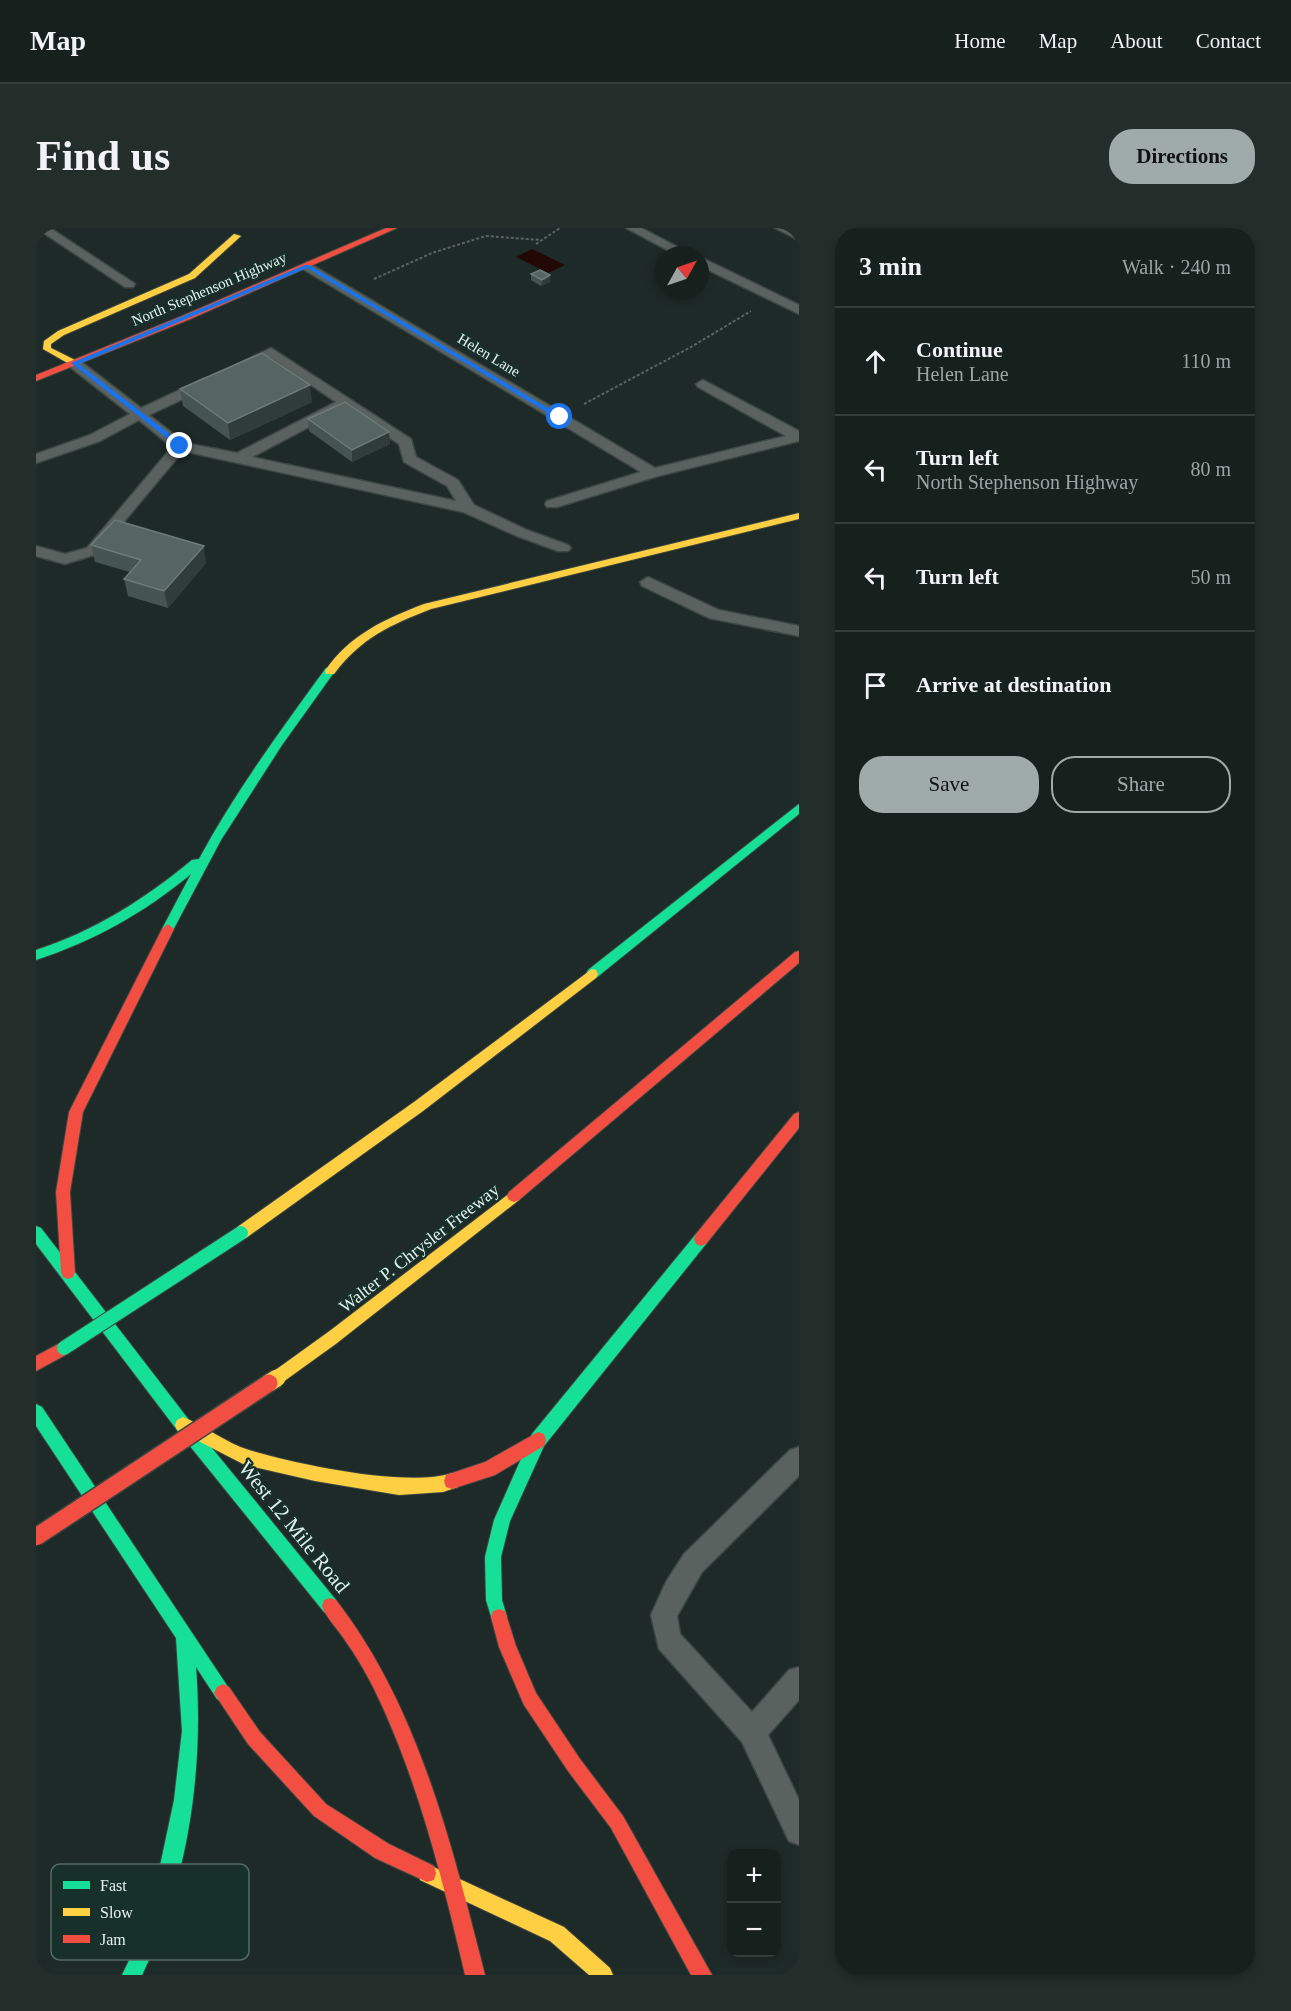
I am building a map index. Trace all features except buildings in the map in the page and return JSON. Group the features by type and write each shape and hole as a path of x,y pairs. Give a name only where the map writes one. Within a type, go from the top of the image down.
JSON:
{"main road":[{"name":"North Stephenson Highway","path":"36,378 393,228"},
{"path":"307,266 340,238 341,233"},
{"path":"74,363 47,349 47,343 61,333 192,276 242,234 197,254"},
{"path":"36,955 79,942 126,916 154,898 200,860 327,672 343,652 374,628 399,616 461,596 799,516"},
{"path":"36,1364 241,1233 378,1137 512,1038 799,808"},
{"path":"68,1272 63,1192 76,1113 143,976 216,838"},
{"name":"Walter P. Chrysler Freeway","path":"36,1537 226,1413 332,1338 548,1170 799,956"},
{"path":"702,1975 617,1822 574,1765 530,1699 508,1647 494,1600 493,1557 502,1520 538,1440 799,1118"},
{"name":"West 12 Mile Road","path":"36,1233 183,1425 345,1624 380,1678 404,1732 453,1886 475,1975"},
{"path":"36,1412 185,1638 254,1737 320,1810 382,1851 557,1934 603,1975"},
{"path":"183,1425 245,1457 315,1473 399,1487 443,1484 489,1469 538,1440"},
{"path":"170,1864 177,1839 190,1743 185,1638"},
{"path":"132,1975 140,1960"}],"lane":[{"path":"42,228 129,285"},
{"path":"632,228 669,246"},
{"path":"782,228 799,236"},
{"path":"709,265 799,310"},
{"name":"Helen Lane","path":"307,266 653,473"},
{"path":"36,459 94,438 271,352 406,442 409,459 453,483 468,508"},
{"path":"74,363 180,446 468,508 522,533 563,548"},
{"path":"703,384 799,437"},
{"path":"239,458 346,402"},
{"path":"552,504 653,473 799,437"},
{"path":"36,551 65,559 92,551 180,446"},
{"path":"648,582 715,614 799,631"},
{"path":"799,1459 693,1563 675,1591 664,1615 668,1640 752,1732 799,1831"},
{"path":"752,1732 799,1680"}],"path":[{"path":"536,244 560,228"},
{"path":"368,282 432,253 486,236 541,240"},
{"path":"579,407 752,310"}],"shaded area":[{"path":"532,249 565,265 548,273 516,257"}],"traffic: fast":[{"path":"168,929 216,838 278,742 330,671"},
{"path":"592,974 799,808"},
{"path":"36,955 80,939 121,918 159,893 196,863"},
{"path":"36,1233 183,1425 330,1606"},
{"path":"64,1348 241,1233"},
{"path":"499,1617 494,1600 493,1557 502,1520 538,1440 701,1239"},
{"path":"36,1412 223,1693"},
{"path":"172,1864 190,1744 190,1704 185,1638"},
{"path":"132,1975 140,1960"}],"traffic: slow":[{"path":"74,363 47,349 47,343 61,333 192,276 237,236"},
{"path":"330,671 351,647 373,630 428,606 799,516"},
{"path":"241,1233 418,1106 592,974"},
{"path":"332,1338 514,1196"},
{"path":"269,1383 332,1338"},
{"path":"183,1425 245,1457 315,1473 399,1487 443,1484 452,1481"},
{"path":"427,1873 557,1934 603,1975"}],"traffic: jam":[{"path":"36,378 185,318 393,228"},
{"path":"68,1272 63,1192 76,1112 168,929"},
{"path":"514,1196 799,956"},
{"path":"701,1239 799,1118"},
{"path":"36,1364 64,1348"},
{"path":"36,1537 269,1383"},
{"path":"452,1481 489,1469 538,1440"},
{"path":"330,1606 364,1653 399,1724 440,1847 475,1975"},
{"path":"499,1617 508,1647 530,1699 574,1765 617,1822 702,1975"},
{"path":"223,1693 254,1738 320,1810 382,1851 427,1873"}],"route":[{"path":"180,446 74,363 307,266 560,417"}]}
